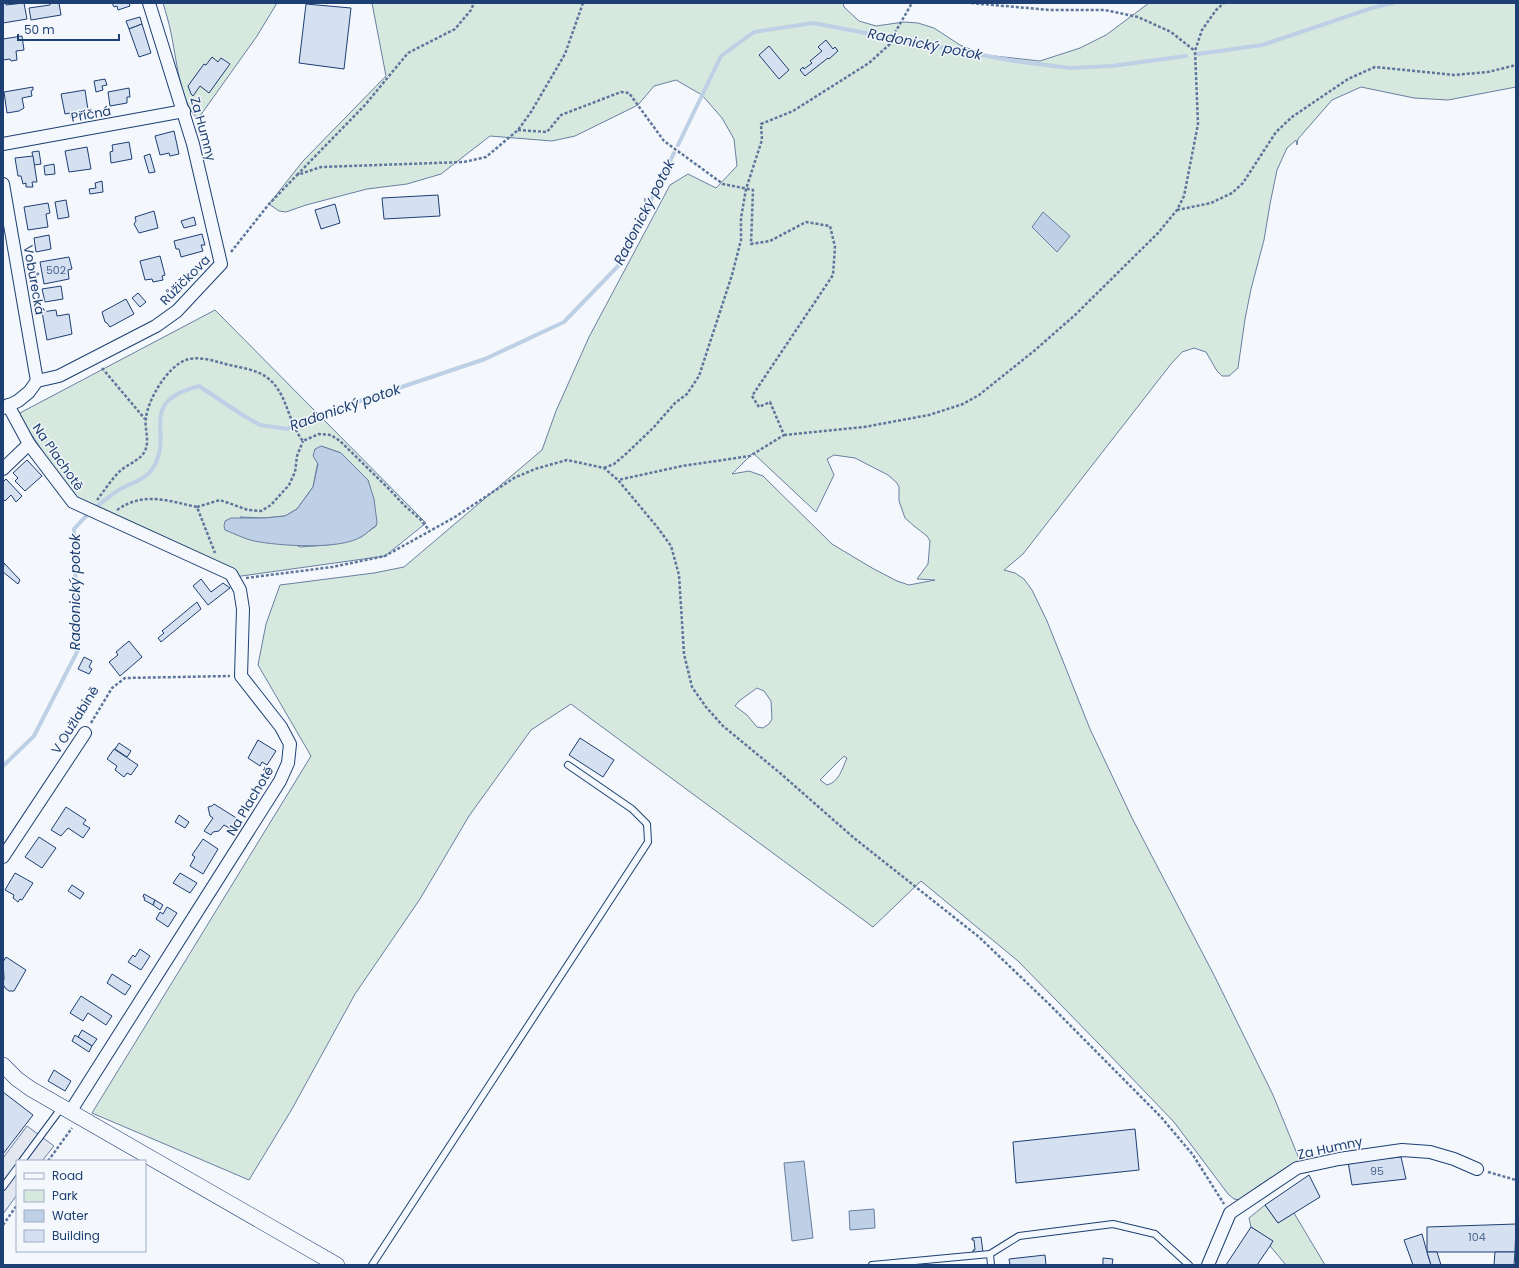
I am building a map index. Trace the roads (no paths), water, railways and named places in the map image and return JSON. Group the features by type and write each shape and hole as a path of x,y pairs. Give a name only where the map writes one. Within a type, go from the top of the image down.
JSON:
{"street":[{"name":"Za Humny","path":"149,3 194,144 221,264"},
{"name":"Příčná","path":"3,144 184,111"},
{"name":"Vobůrecká","path":"3,184 37,382"},
{"name":"Růžičkova","path":"37,382 59,376 156,326 177,311 221,264"},
{"path":"5,407 29,392 37,382"},
{"name":"Na Plachotě","path":"5,407 29,444 73,502 231,574 240,590 243,609 241,676 281,727 290,744 288,763 280,781 70,1112"},
{"path":"3,469 29,444"},
{"name":"V Oužlabině","path":"3,857 85,733"},
{"path":"3,1065 17,1079 31,1089 337,1265"},
{"name":"Za Humny","path":"1208,1265 1230,1213 1297,1168 1339,1159 1402,1150 1430,1152 1477,1170"}],"lane":[{"path":"372,1265 648,842 648,824 632,809 568,766"},
{"path":"23,1160 70,1112"},
{"path":"3,1187 16,1169"},
{"path":"872,1265 990,1254 1019,1236 1113,1224 1155,1234 1189,1265"},
{"path":"990,1254 991,1265"}],"water":[{"path":"1043,212 1070,236 1057,252 1032,227"},
{"path":"321,446 341,453 368,480 374,499 377,522 376,526 363,536 351,541 339,544 309,546 254,541 225,530 225,521 231,518 264,518 285,516 297,509 313,487 318,464 313,456 315,449"},
{"path":"804,1161 813,1238 792,1241 784,1163"},
{"path":"874,1209 875,1228 850,1230 849,1211"}],"waterway":[{"name":"Radonický potok","path":"1198,54 1262,45 1372,8 1393,3"},
{"name":"Radonický potok","path":"678,145 721,56 754,32 813,23 1014,61 1070,68 1112,66 1186,56"},
{"name":"Radonický potok","path":"3,766 34,736 78,650 74,529 105,500 122,488 146,476 153,468 159,455 160,420 162,410 168,401 180,393 199,386 260,425 287,429 312,417 485,359 564,322 619,265 674,153"}]}
